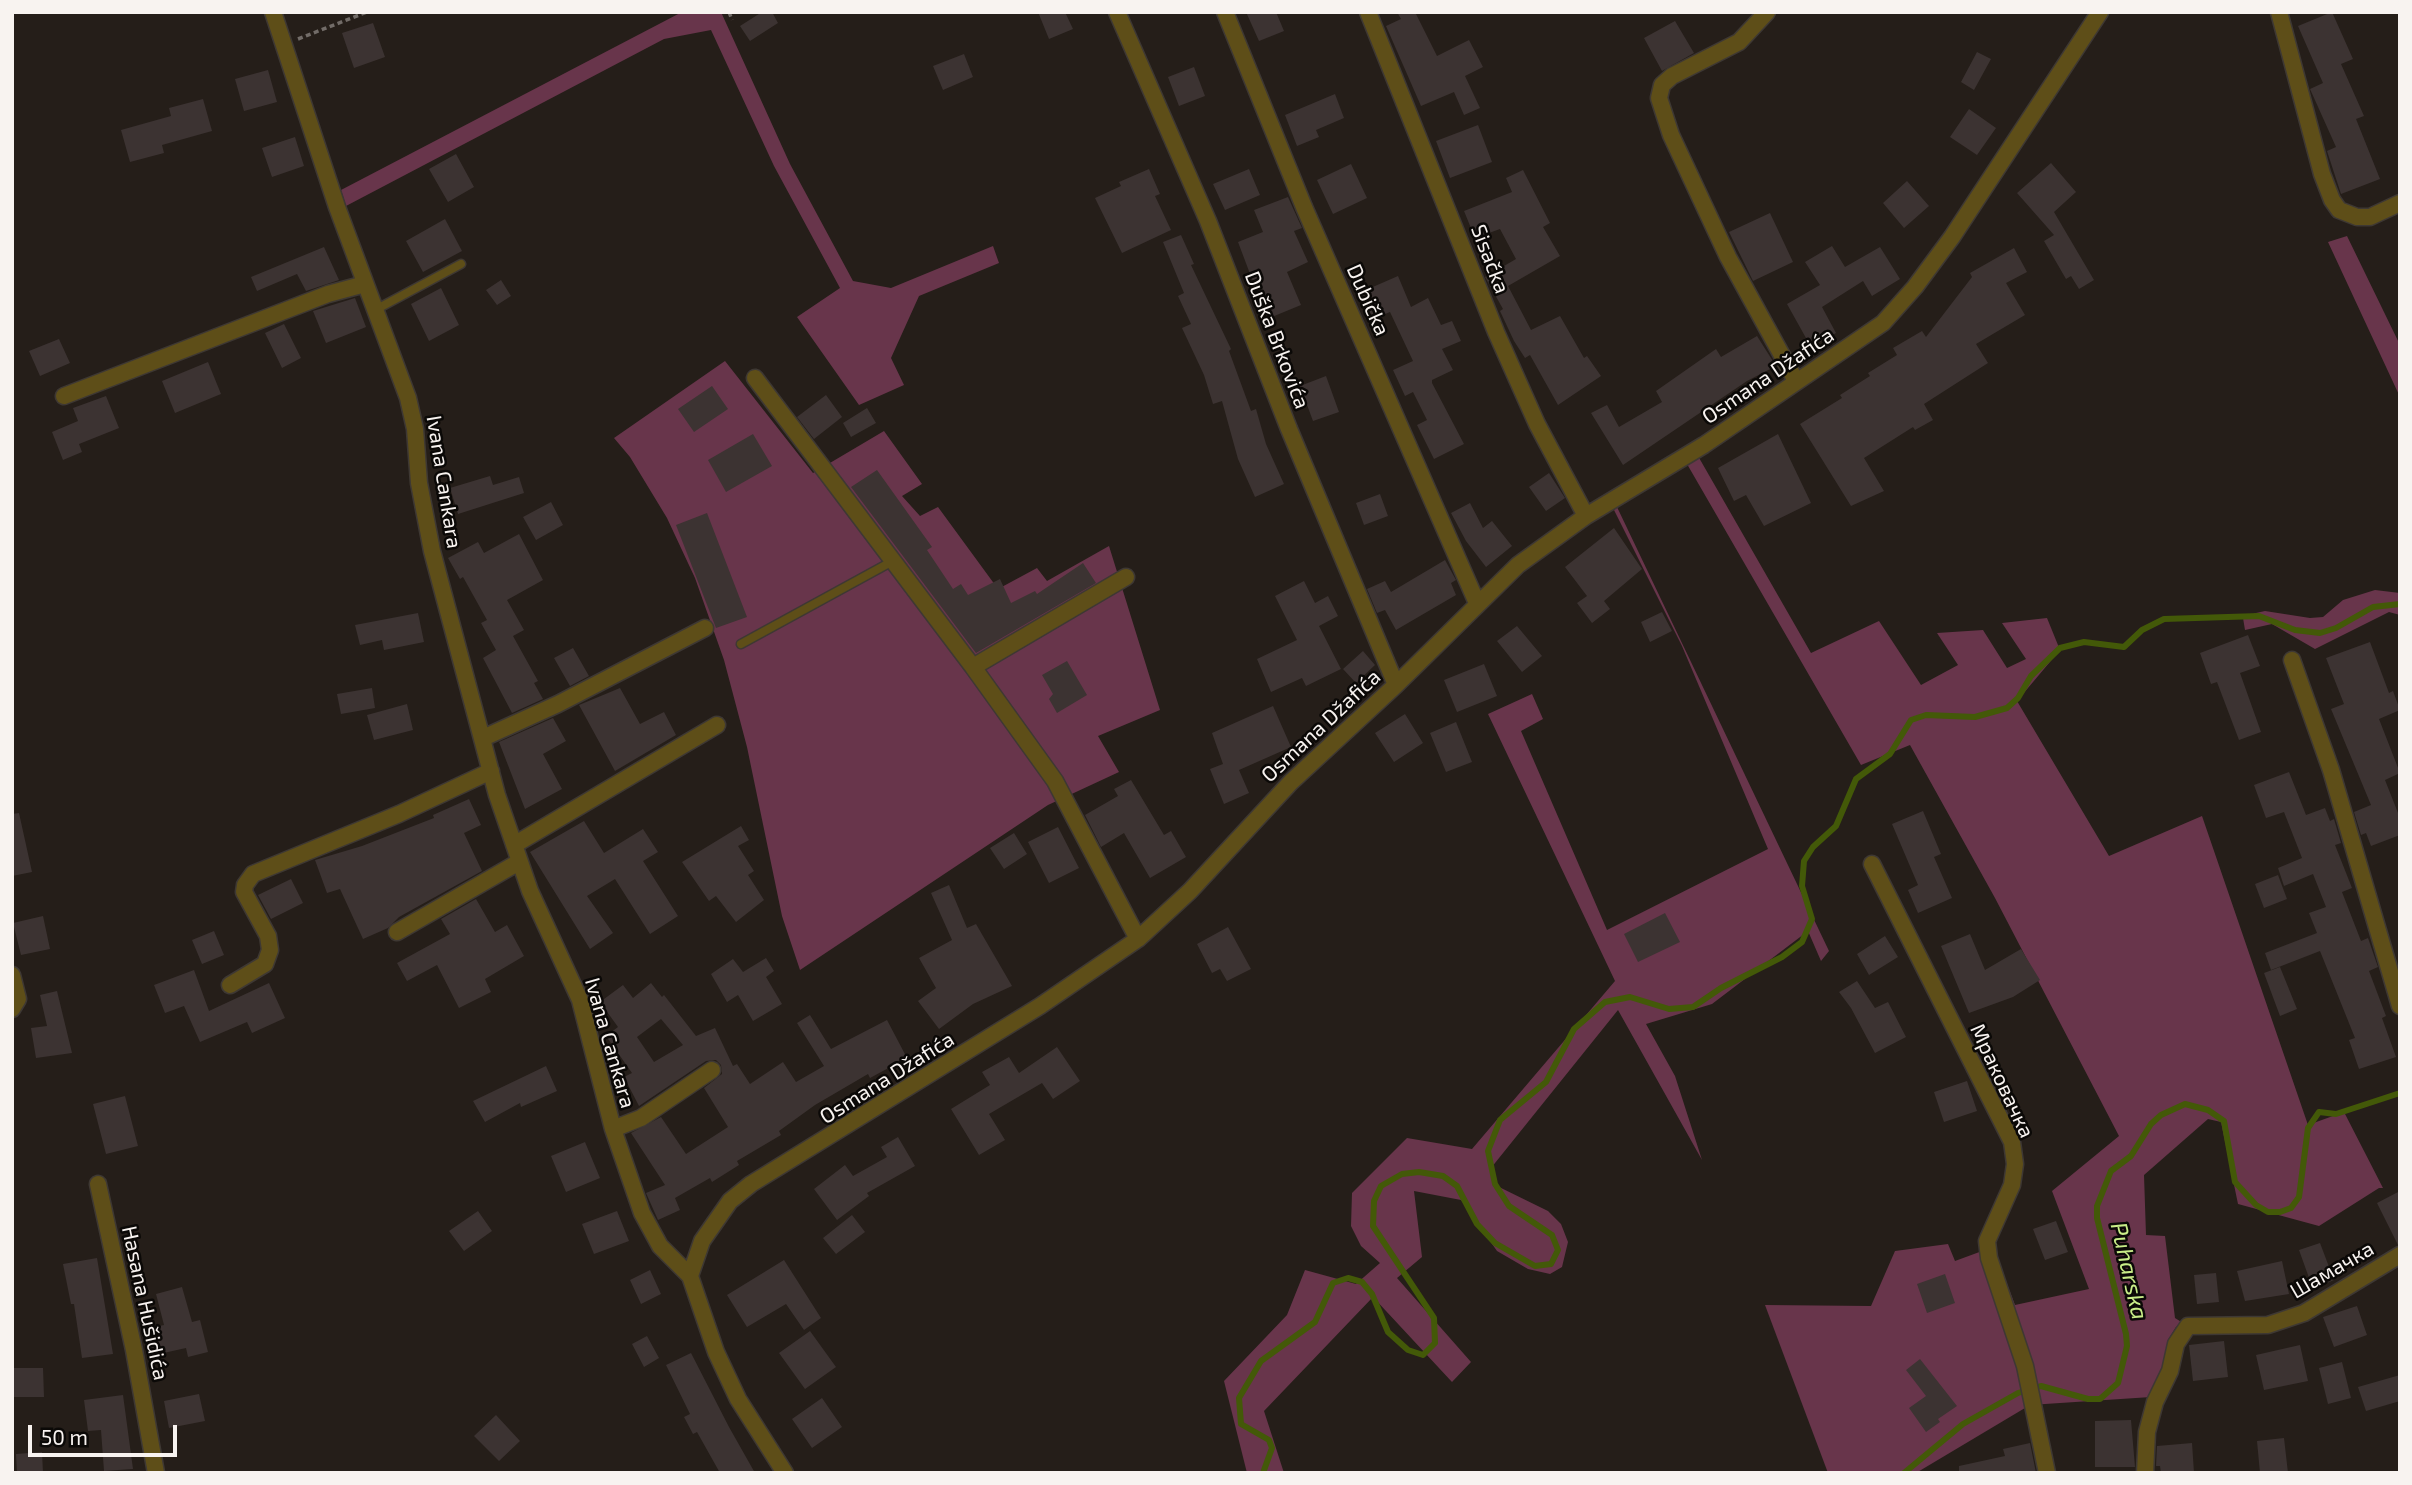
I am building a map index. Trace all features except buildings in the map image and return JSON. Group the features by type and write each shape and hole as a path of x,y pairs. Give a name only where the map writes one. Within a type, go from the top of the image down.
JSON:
{"street":[{"name":"Ivana Cankara","path":"273,12 365,284 408,398 415,429 419,483 432,551 491,771 519,862 580,1000 613,1129 648,1224 660,1246 690,1276"},
{"name":"Duška Brkovića","path":"1117,12 1208,221 1289,429 1395,685"},
{"name":"Dubička","path":"1225,12 1304,207 1477,603"},
{"name":"Sisačka","path":"1368,12 1496,332 1537,424 1586,516"},
{"path":"1767,12 1739,43 1672,76 1662,85 1658,98 1671,135 1728,257 1796,382"},
{"name":"Osmana Džafića","path":"690,1276 713,1221 730,1201 751,1184 1040,1006 1138,939 1190,891 1291,782 1518,565 1586,516 1704,445 1883,323 1915,287 1952,237 2100,12"},
{"path":"2279,12 2315,151 2332,200 2339,210 2357,218 2370,217 2400,202"},
{"path":"64,396 327,294 365,284"},
{"path":"755,379 973,667 1055,781 1138,939"},
{"path":"973,667 1125,577"},
{"path":"483,738 558,704 705,628"},
{"path":"2292,660 2332,770 2400,1006"},
{"path":"514,845 717,725"},
{"path":"230,985 265,964 270,950 268,936 244,891 253,874 399,814 491,771"},
{"path":"397,932 519,862"},
{"name":"Мраковачка","path":"1872,864 2011,1142 2015,1164 2012,1185 1987,1241 1989,1258 2025,1366 2047,1473"},
{"path":"12,975 18,999 12,1009"},
{"path":"613,1129 641,1118 712,1070"},
{"name":"Hasana Hušidića","path":"98,1184 134,1350 156,1473"},
{"name":"Шамачка","path":"2145,1473 2147,1432 2155,1402 2170,1371 2176,1344 2188,1326 2268,1325 2304,1313 2400,1255"},
{"path":"690,1276 716,1352 738,1399 785,1473"}],"lane":[{"path":"375,310 461,264"},
{"path":"741,644 891,562"}],"path":[{"path":"283,45 367,12"},
{"path":"729,12 732,20"}],"shaded area":[{"path":"682,12 721,12 790,164 853,281 891,288 993,246 999,263 919,296 891,358 904,385 859,405 797,317 840,288 774,166 711,30 664,39 346,206 341,190"},
{"path":"2347,236 2400,345 2400,397 2328,242"},
{"path":"725,361 813,473 884,431 922,484 902,496 920,516 938,507 998,589 1037,568 1047,581 1109,546 1160,710 1098,736 1119,772 1048,805 800,970 782,916 747,747 724,660 695,578 667,518 630,457 614,438"},
{"path":"1698,456 1811,653 1879,621 1921,685 1958,665 1937,633 1983,630 2007,668 2026,659 2002,623 2047,618 2060,650 2017,701 2109,856 2202,816 2308,1125 2344,1112 2383,1188 2319,1226 2238,1204 2221,1122 2208,1119 2144,1175 2146,1235 2165,1236 2175,1318 2183,1323 2176,1327 2168,1340 2164,1368 2151,1397 2030,1405 1916,1473 1828,1473 1765,1305 1871,1306 1895,1251 1948,1244 1955,1261 1993,1247 2015,1305 2089,1289 2052,1191 2119,1136 1995,898 1910,745 1861,765 1687,464"},
{"path":"1617,507 1829,951 1821,961 1808,931 1712,1004 1646,1024 1675,1076 1702,1160 1618,1010 1491,1168 1497,1186 1548,1211 1561,1224 1568,1242 1562,1267 1550,1274 1528,1269 1497,1251 1461,1200 1414,1191 1422,1257 1397,1278 1471,1362 1452,1382 1373,1297 1264,1411 1284,1473 1247,1473 1224,1381 1287,1315 1305,1270 1356,1284 1380,1263 1361,1246 1351,1226 1352,1193 1407,1138 1472,1149 1615,981 1488,714 1532,694 1543,719 1521,731 1607,930 1768,849 1682,646 1614,510"},
{"path":"2375,590 2400,593 2400,615 2389,612 2315,649 2272,624 2245,630 2243,618 2256,613 2265,611 2310,618 2323,617 2343,600"}],"waterway":[{"path":"1263,1473 1272,1448 1269,1440 1241,1424 1239,1398 1261,1361 1315,1322 1333,1283 1348,1278 1362,1282 1372,1294 1388,1332 1408,1350 1423,1355 1435,1343 1434,1318 1373,1226 1374,1201 1381,1186 1402,1174 1419,1172 1443,1176 1457,1186 1477,1224 1495,1243 1535,1266 1551,1264 1558,1250 1552,1235 1509,1206 1495,1184 1488,1151 1500,1120 1546,1082 1574,1029 1605,1002 1630,997 1669,1009 1693,1007 1721,988 1782,957 1802,942 1812,919 1802,886 1804,861 1813,847 1836,826 1856,779 1890,754 1911,720 1926,715 1975,717 2007,708 2018,698 2031,676 2060,648 2084,642 2124,647 2142,630 2164,619 2259,616 2295,630 2320,633 2336,628 2373,607 2400,604"},
{"name":"Puharska","path":"1904,1473 1963,1424 2018,1393 2041,1386 2088,1399 2100,1399 2118,1383 2127,1346 2126,1334 2097,1218 2097,1206 2111,1171 2131,1156 2151,1124 2161,1115 2185,1104 2208,1110 2224,1121 2235,1182 2256,1205 2268,1212 2280,1212 2291,1208 2299,1197 2308,1128 2319,1112 2336,1114 2400,1093"}]}
